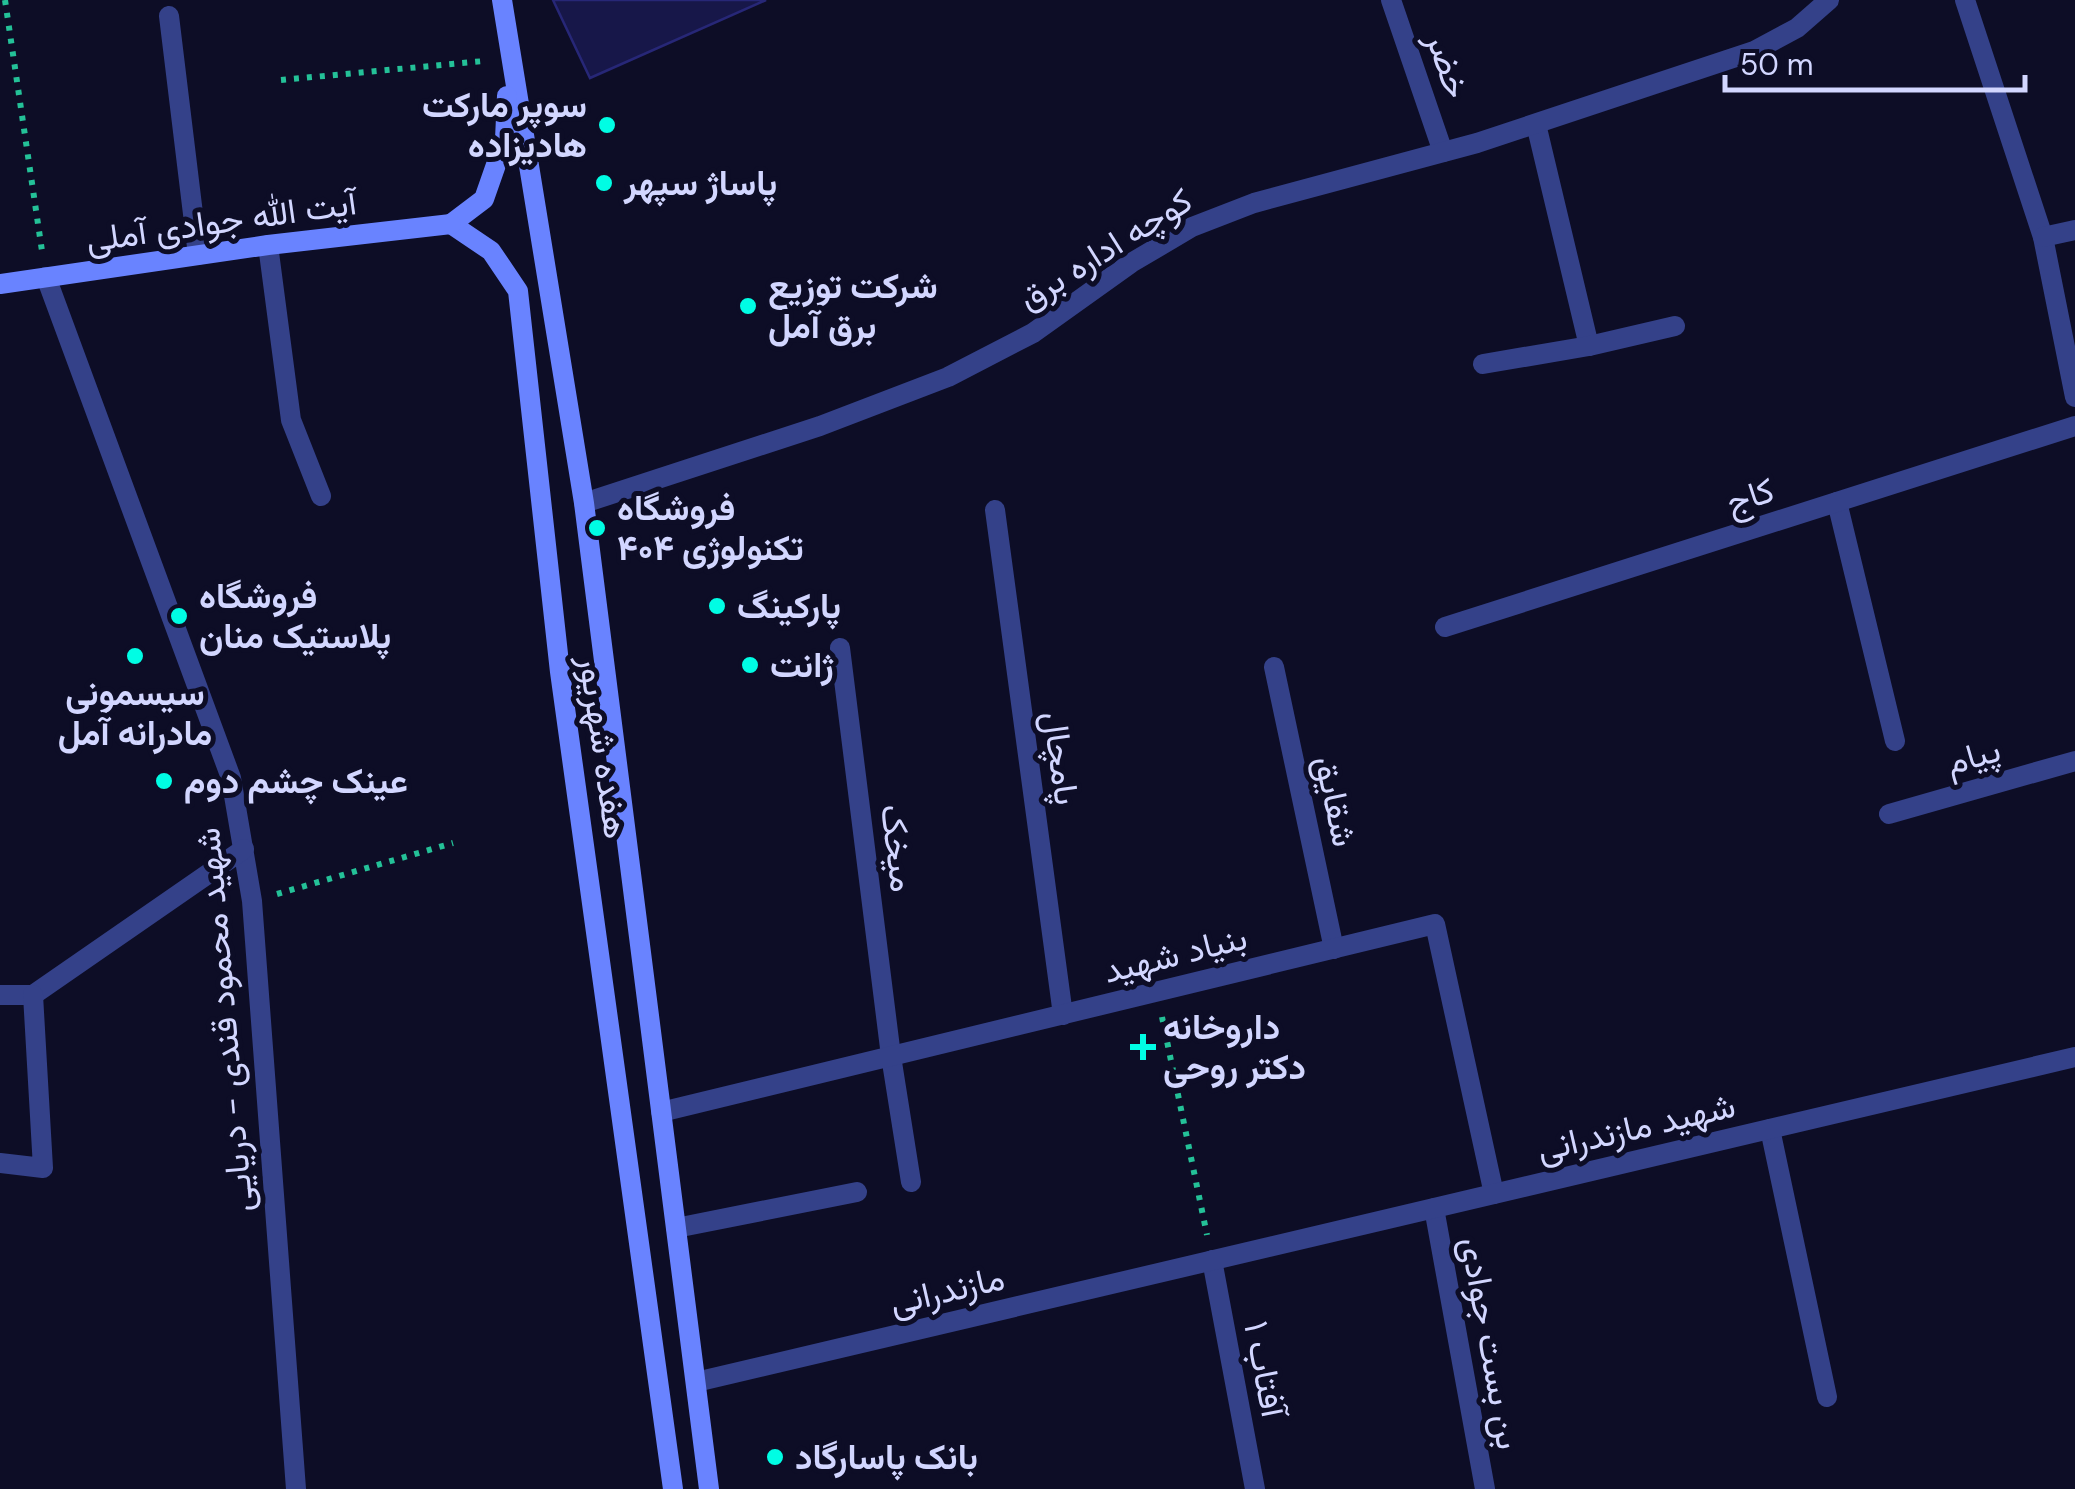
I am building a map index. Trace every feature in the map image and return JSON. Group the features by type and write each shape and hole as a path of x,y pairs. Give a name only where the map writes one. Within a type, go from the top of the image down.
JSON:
{"main road":[{"name":"هفده شهریور","path":"502,0 584,503 709,1489"},
{"name":"هفده شهریور","path":"509,59 505,139 484,199 452,224 491,251 518,291 560,672 672,1489"},
{"name":"آیت الله جوادی آملی","path":"0,284 268,244 452,224"}],"street":[{"name":"خضر","path":"1390,0 1443,152"},
{"name":"کوچه اداره برق","path":"584,503 820,426 948,377 1033,333 1131,263 1192,227 1254,203 1536,124 1754,51 1797,28 1829,0"},
{"path":"1965,0 2042,237 2075,398"},
{"path":"169,16 198,255"},
{"path":"1536,124 1589,346"},
{"path":"2042,237 2075,230"},
{"path":"268,244 291,420 321,496"},
{"name":"شهید محمود قندی - دریایی","path":"46,278 230,778 252,901 296,1489"},
{"path":"1483,364 1676,326"},
{"name":"کاج","path":"1445,627 2075,426"},
{"path":"1838,502 1895,741"},
{"name":"پامچال","path":"995,510 1062,1014"},
{"name":"میخک","path":"840,648 891,1056 911,1182"},
{"name":"شقایق","path":"1274,667 1334,948"},
{"name":"پیام","path":"1889,814 2075,761"},
{"path":"0,996 32,995 244,850"},
{"name":"بنیاد شهید","path":"661,1112 1435,924 1494,1194"},
{"path":"0,1164 43,1168 32,995"},
{"name":"شهید مازندرانی","path":"1212,1260 2075,1058"},
{"path":"1770,1129 1827,1397"},
{"path":"676,1228 856,1192"},
{"name":"بن بست جوادی","path":"1434,1208 1485,1489"},
{"name":"مازندرانی","path":"696,1382 1212,1260"},
{"name":"آفتاب ۱","path":"1212,1260 1254,1489"}],"path":[{"path":"5,0 46,278"},
{"path":"281,80 509,59"},
{"path":"252,901 453,843"},
{"path":"1157,992 1212,1260"}],"building":[{"path":"553,0 766,0 590,78"}],"place":[{"name":"سوپر مارکت هادیزاده","path":"607,125"},
{"name":"پاساژ سپهر","path":"604,183"},
{"name":"شرکت توزیع برق آمل","path":"748,306"},
{"name":"فروشگاه تکنولوژی ۴۰۴","path":"597,528"},
{"name":"پارکینگ","path":"717,606"},
{"name":"فروشگاه پلاستیک منان","path":"179,616"},
{"name":"سیسمونی مادرانه آمل","path":"135,656"},
{"name":"ژانت","path":"750,665"},
{"name":"عینک چشم دوم","path":"164,781"},
{"name":"داروخانه دکتر روحی","path":"1143,1047"},
{"name":"بانک پاسارگاد","path":"775,1457"}]}
